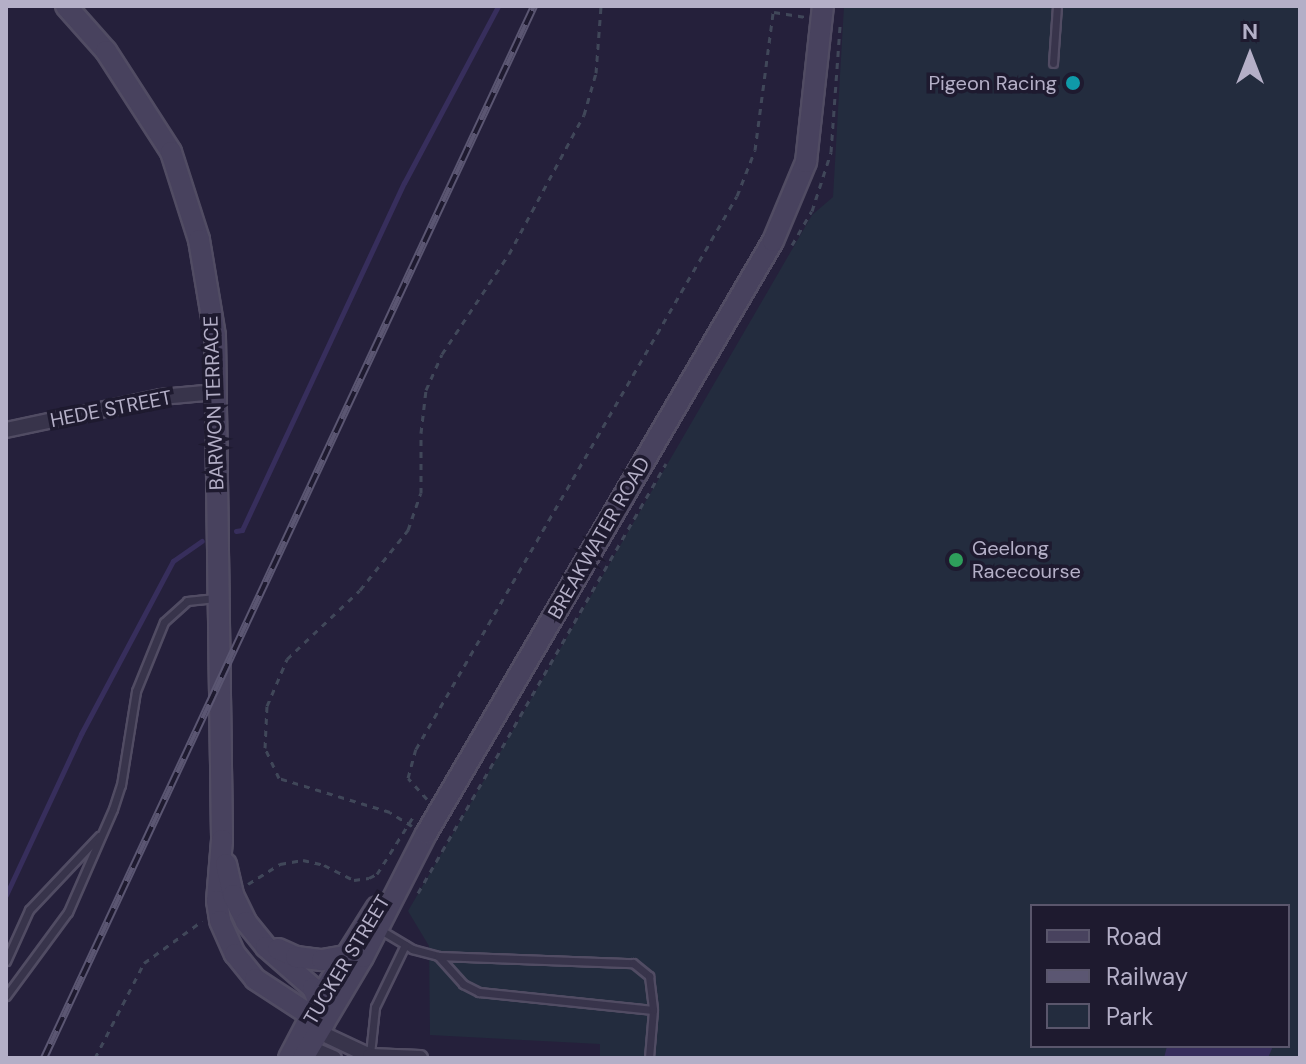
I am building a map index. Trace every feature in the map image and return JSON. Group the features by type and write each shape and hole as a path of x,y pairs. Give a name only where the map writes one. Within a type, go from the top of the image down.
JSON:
{"street":[{"name":"BARWON TERRACE","path":"66,6 106,51 171,152 199,240 215,336 226,937 250,974 313,1030"},
{"name":"BREAKWATER ROAD","path":"408,865 418,829 432,804 477,767 773,241 806,162 822,12"},
{"name":"HEDE STREET","path":"6,430 161,397 216,392"},
{"name":"TUCKER STREET","path":"289,1058 313,1030 345,956 373,926 408,865"},
{"name":"BARWON TERRACE","path":"225,901 252,931 310,984 313,1030"},
{"path":"313,1030 373,926"},
{"name":"BARWON TERRACE","path":"252,931 273,947 296,957 330,960 345,956"},
{"path":"313,1030 368,1057 420,1058"},
{"path":"313,1030 334,1058"}],"lane":[{"path":"1053,63 1057,6"},
{"path":"6,996 68,912 121,785 132,707 151,647 164,622 180,606 194,599 220,598"},
{"path":"6,961 29,910 100,835"},
{"path":"373,926 405,945 438,956 633,963 649,976 653,1010 649,1058"},
{"path":"368,1057 375,1007 405,945"},
{"path":"438,956 463,984 492,996 653,1010"}],"path":[{"path":"418,829 390,812 279,778 265,748 267,706 287,659 360,590 408,530 421,493 421,433 426,390 442,354 509,254 584,115 596,73 601,6"},
{"path":"432,804 408,778 416,749 737,196 755,150 774,6"},
{"path":"774,12 822,12"},
{"path":"432,787 432,804"},
{"path":"95,1058 144,963 271,868 295,861 324,865 354,880 377,874 418,829 417,811"}],"green space":[{"name":"Geelong Racecourse","path":"844,6 1300,6 1300,1058 600,1058 600,1044 430,1035 429,946 408,911 812,215 833,197"}],"shaded area":[{"path":"1166,1048 1272,1048 1268,1058 1164,1058"}],"waterway":[{"path":"236,531 242,530 404,183 498,6"},
{"path":"6,895 81,734 173,561 202,541"}],"railway":[{"path":"44,1058 534,6"}],"place":[{"name":"Pigeon Racing","path":"1073,83"},
{"name":"Geelong Racecourse","path":"956,560"}]}
